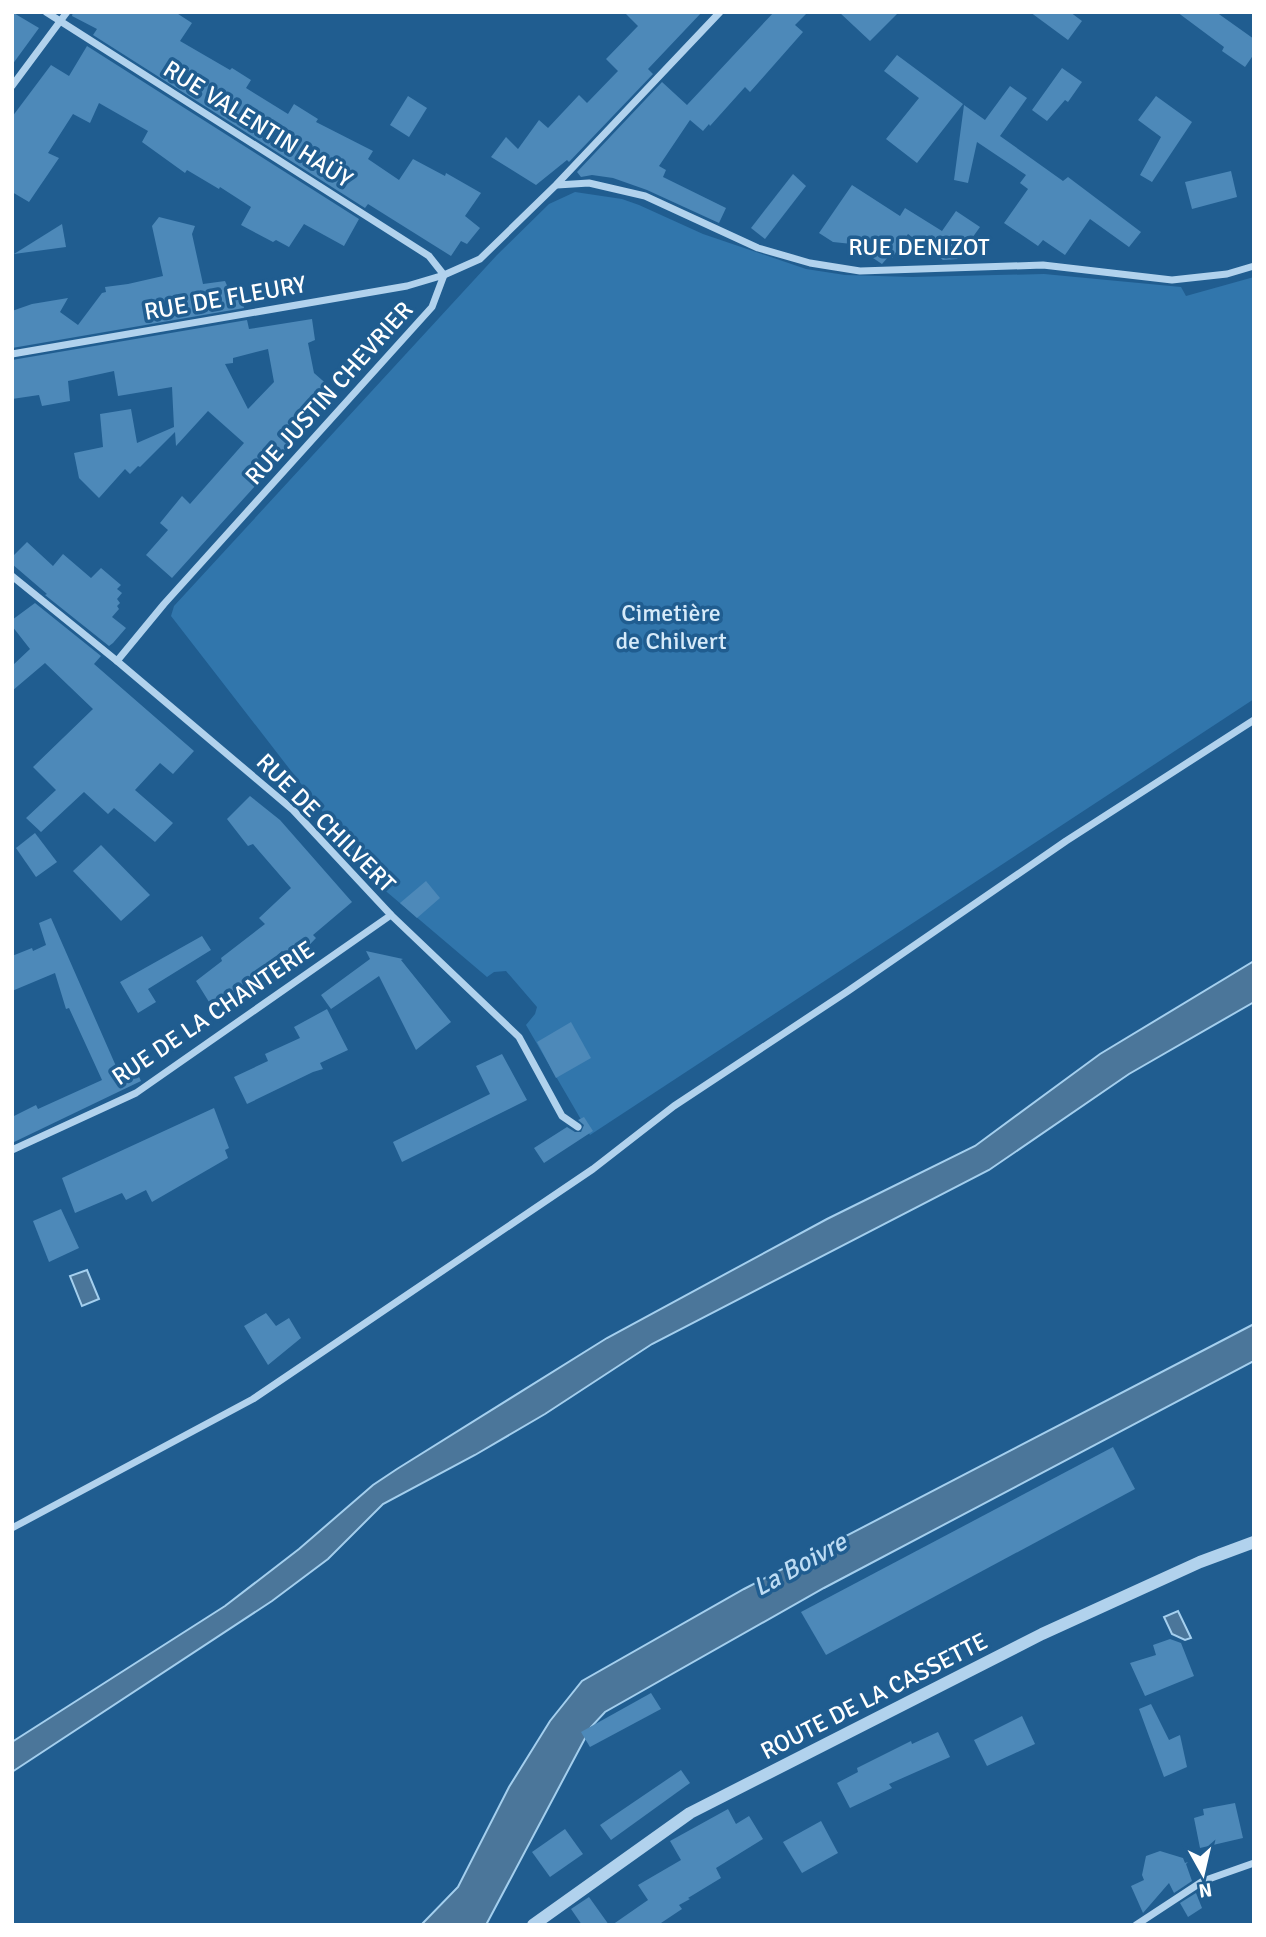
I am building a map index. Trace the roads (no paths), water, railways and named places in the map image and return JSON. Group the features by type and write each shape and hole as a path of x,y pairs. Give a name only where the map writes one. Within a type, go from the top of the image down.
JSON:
{"street":[{"name":"RUE VALENTIN HAÜY","path":"46,12 429,256 444,275"},
{"path":"12,86 66,12"},
{"path":"444,275 480,259 556,185 720,12"},
{"name":"RUE DENIZOT","path":"556,185 589,183 645,196 758,248 810,263 860,271 1043,265 1172,280 1227,274 1254,266"},
{"name":"RUE DE FLEURY","path":"12,354 407,286 444,275"},
{"name":"RUE JUSTIN CHEVRIER","path":"117,661 164,604 432,307 444,275"},
{"name":"RUE DE CHILVERT","path":"12,576 293,810 391,915 519,1037 562,1116 578,1127"},
{"path":"12,1528 253,1399 593,1169 674,1106 848,991 1066,841 1254,720"},
{"name":"RUE DE LA CHANTERIE","path":"12,1150 136,1093 391,915"},
{"name":"ROUTE DE LA CASSETTE","path":"533,1925 690,1813 1042,1634 1200,1562 1254,1542"},
{"path":"1136,1925 1203,1881 1254,1863"}],"water":[{"path":"1254,961 1254,1002 1129,1074 989,1170 652,1344 545,1414 383,1504 328,1559 272,1601 12,1772 12,1742 225,1606 299,1549 373,1485 397,1469 607,1338 827,1219 975,1146 1100,1054"},
{"path":"87,1270 99,1299 82,1306 70,1276"},
{"name":"La Boivre","path":"1254,1324 1254,1361 824,1588 605,1712 591,1727 486,1925 421,1925 458,1887 509,1787 550,1721 582,1681 744,1589"},
{"path":"1178,1611 1191,1638 1185,1640 1172,1634 1164,1617"}],"park label":[{"name":"Cimetière de Chilvert","path":"671,627"}]}
